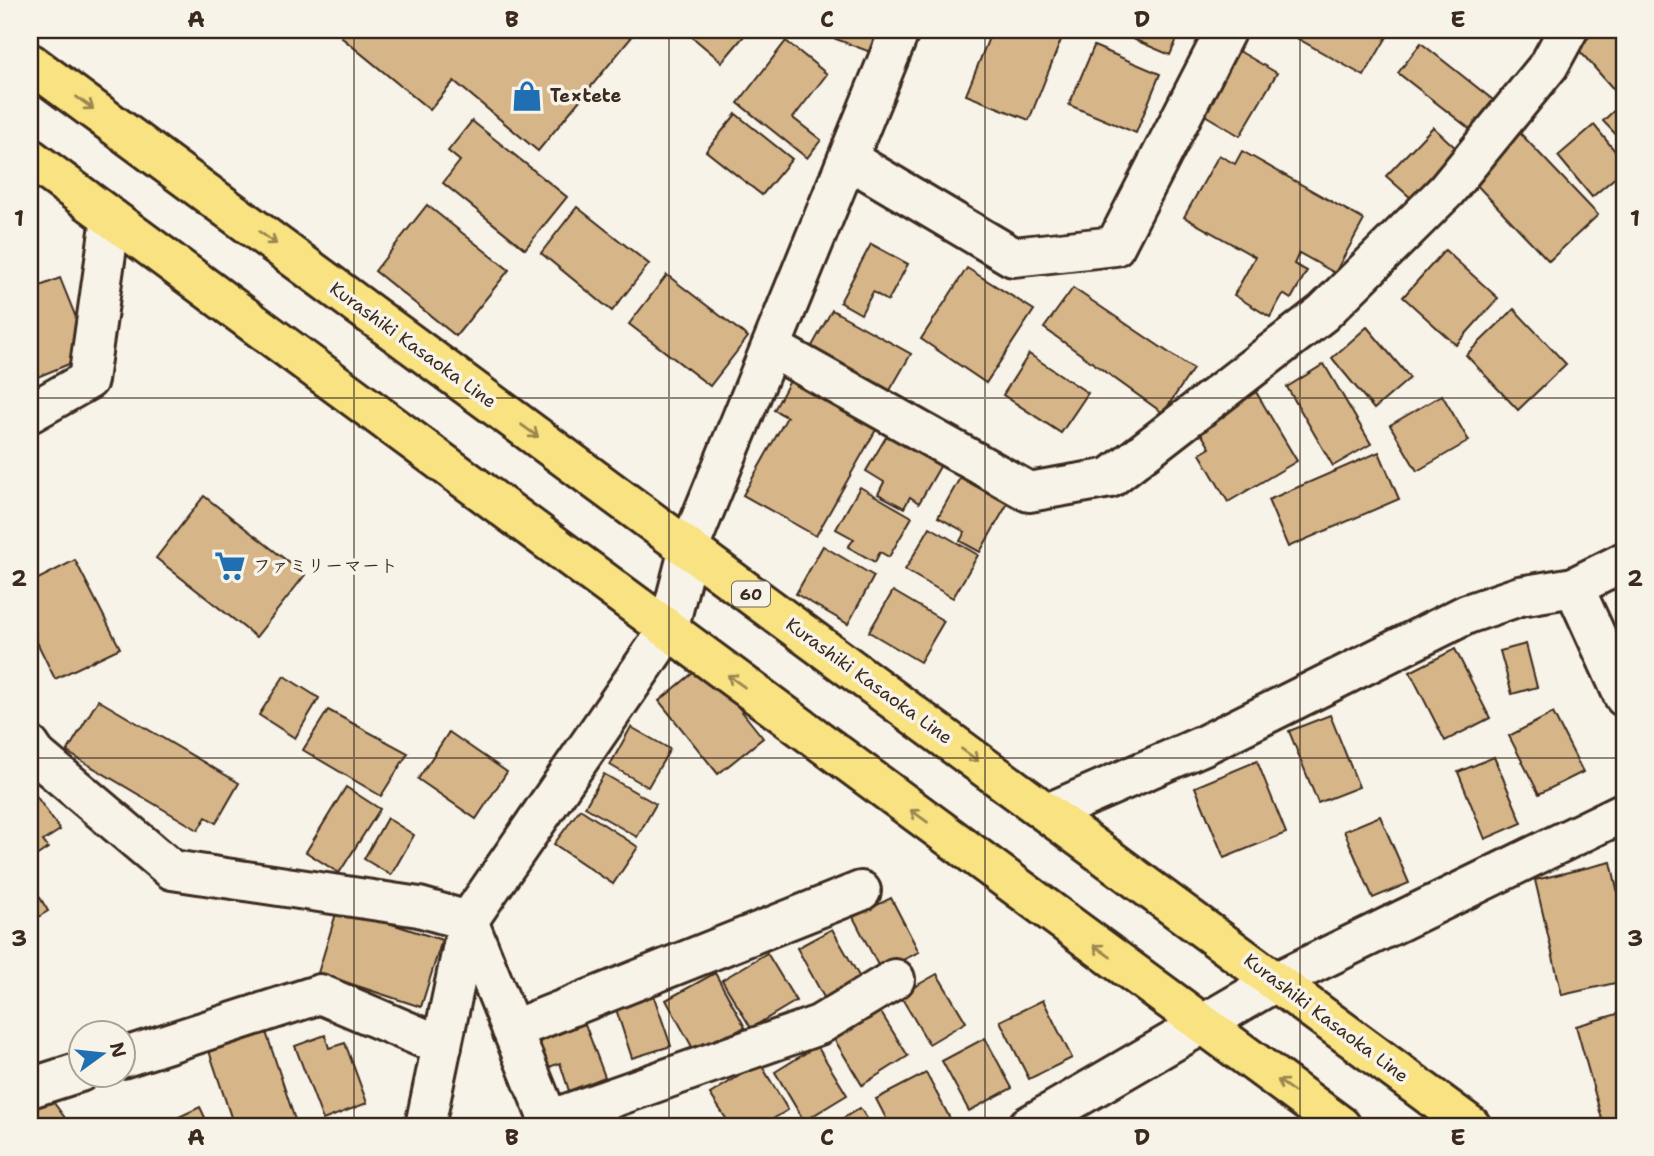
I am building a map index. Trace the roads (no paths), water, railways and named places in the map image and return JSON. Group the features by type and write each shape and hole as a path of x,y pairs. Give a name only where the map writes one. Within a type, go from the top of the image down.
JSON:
{"main road":[{"name":"Kurashiki Kasaoka Line","path":"30,63 1278,981 1471,1126"},
{"path":"30,158 1341,1126"}],"street":[{"path":"425,1126 468,921 668,630 689,548 900,30"},
{"path":"848,159 1013,257 1115,246 1226,30"},
{"path":"772,348 1029,492 1110,478 1323,313 1446,191 1549,65 1568,30"},
{"path":"30,413 88,380 111,218"},
{"path":"1048,813 1204,745 1467,614 1520,596 1574,587 1624,562"},
{"path":"1574,587 1624,698"},
{"path":"30,746 36,755 172,870 419,907 468,921"},
{"path":"1028,1126 1278,981 1624,812"},
{"path":"512,1030 861,891"},
{"path":"468,921 550,1123 819,1025 895,979"},
{"path":"136,1053 320,994 442,1046"},
{"path":"30,1088 66,1076"}],"place":[{"name":"Te×tete","path":"527,96"},
{"name":"ファミリーマート","path":"230,566"}]}
